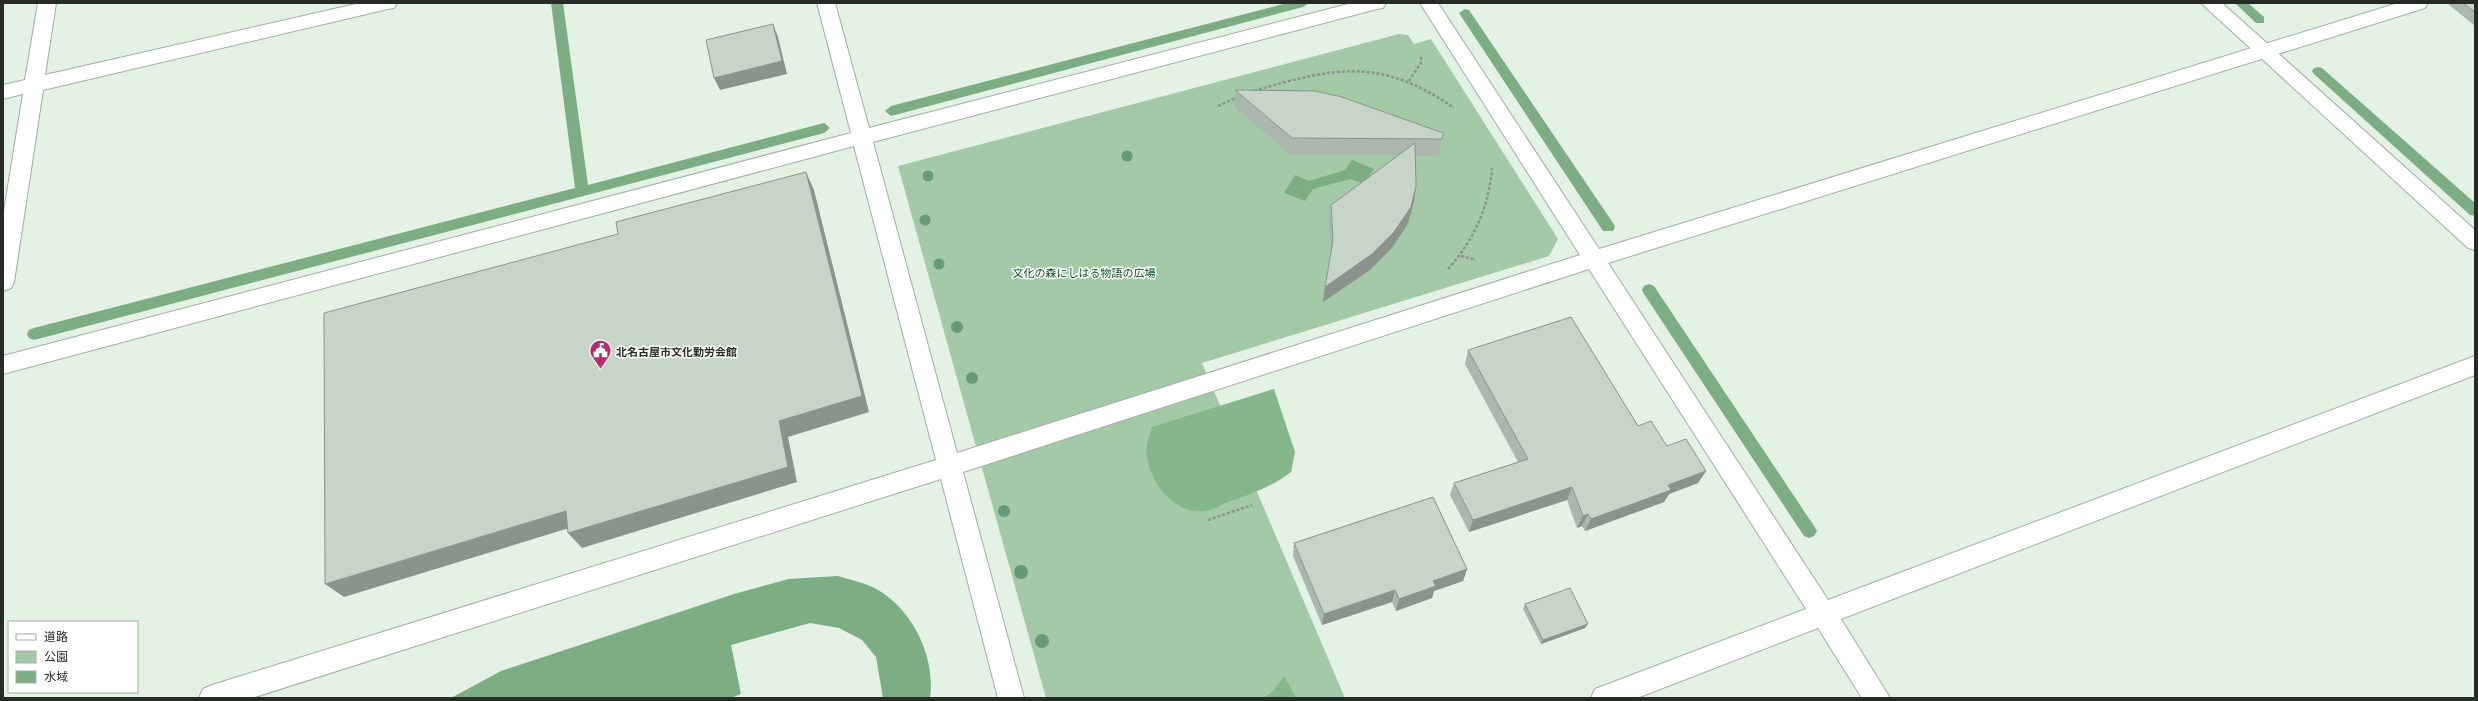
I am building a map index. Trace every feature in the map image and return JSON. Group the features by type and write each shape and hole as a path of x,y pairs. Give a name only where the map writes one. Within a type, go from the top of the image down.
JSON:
{"street":[{"path":"3,282 47,3"},
{"path":"3,92 388,3"},
{"path":"826,3 1011,698"},
{"path":"3,365 862,137 1377,3"},
{"path":"1428,3 1877,698"},
{"path":"2210,3 2475,242"},
{"path":"212,698 950,466 1594,259 2419,3"},
{"path":"1604,698 2475,365"}],"path":[{"path":"1409,81 1420,63 1422,49"},
{"path":"1251,92 1311,75 1341,70 1373,72 1409,81 1457,110"},
{"path":"1218,106 1243,94"},
{"path":"1446,270 1461,256 1477,225 1488,196 1492,163"},
{"path":"1208,520 1252,505"}],"green space":[{"name":"文化の森にしはる物語の広場","path":"1399,34 1408,35 1414,44 1431,39 1558,239 1549,256 1202,363 1345,698 1046,698 898,166"}],"shaded area":[{"path":"1274,389 1295,452 1291,472 1261,490 1228,502 1214,509 1205,511 1193,511 1181,507 1162,491 1150,469 1147,457 1147,445 1152,427"},
{"path":"1284,676 1296,698 1264,698 1273,691"}],"water":[{"path":"1352,160 1374,169 1364,184 1350,179 1313,189 1305,201 1284,193 1295,175 1309,181 1345,170"},
{"path":"838,576 878,590 891,599 902,610 919,636 925,652 931,683 930,698 883,698 876,657 862,640 839,628 810,623 731,645 741,694 731,698 451,698 501,671 734,594 789,579"}],"building":[{"path":"2463,3 2475,3 2475,12"},
{"path":"773,24 782,61 714,78 706,40"},
{"path":"1235,90 1315,91 1342,97 1443,133 1442,139 1292,138"},
{"path":"1415,143 1416,186 1411,207 1394,232 1372,254 1325,287 1333,241 1331,205"},
{"name":"北名古屋市文化勤労会館","path":"806,172 862,396 779,421 788,467 568,533 566,511 325,584 324,313 618,234 616,222"},
{"path":"1571,317 1638,426 1651,421 1667,446 1686,439 1706,471 1668,485 1671,490 1591,519 1588,514 1583,516 1572,487 1473,520 1454,483 1528,459 1468,350"},
{"path":"1433,497 1467,569 1433,581 1436,586 1399,599 1395,590 1324,614 1294,543"},
{"path":"1570,588 1588,624 1543,640 1525,604"}],"waterway":[{"path":"557,3 582,191"},
{"path":"891,111 1303,3"},
{"path":"2241,3 2260,20"},
{"path":"1465,13 1608,227"},
{"path":"2318,71 2475,211"},
{"path":"34,334 824,128"},
{"path":"1649,290 1809,531"}],"place":[{"name":"北名古屋市文化勤労会館","path":"600,370"}]}
